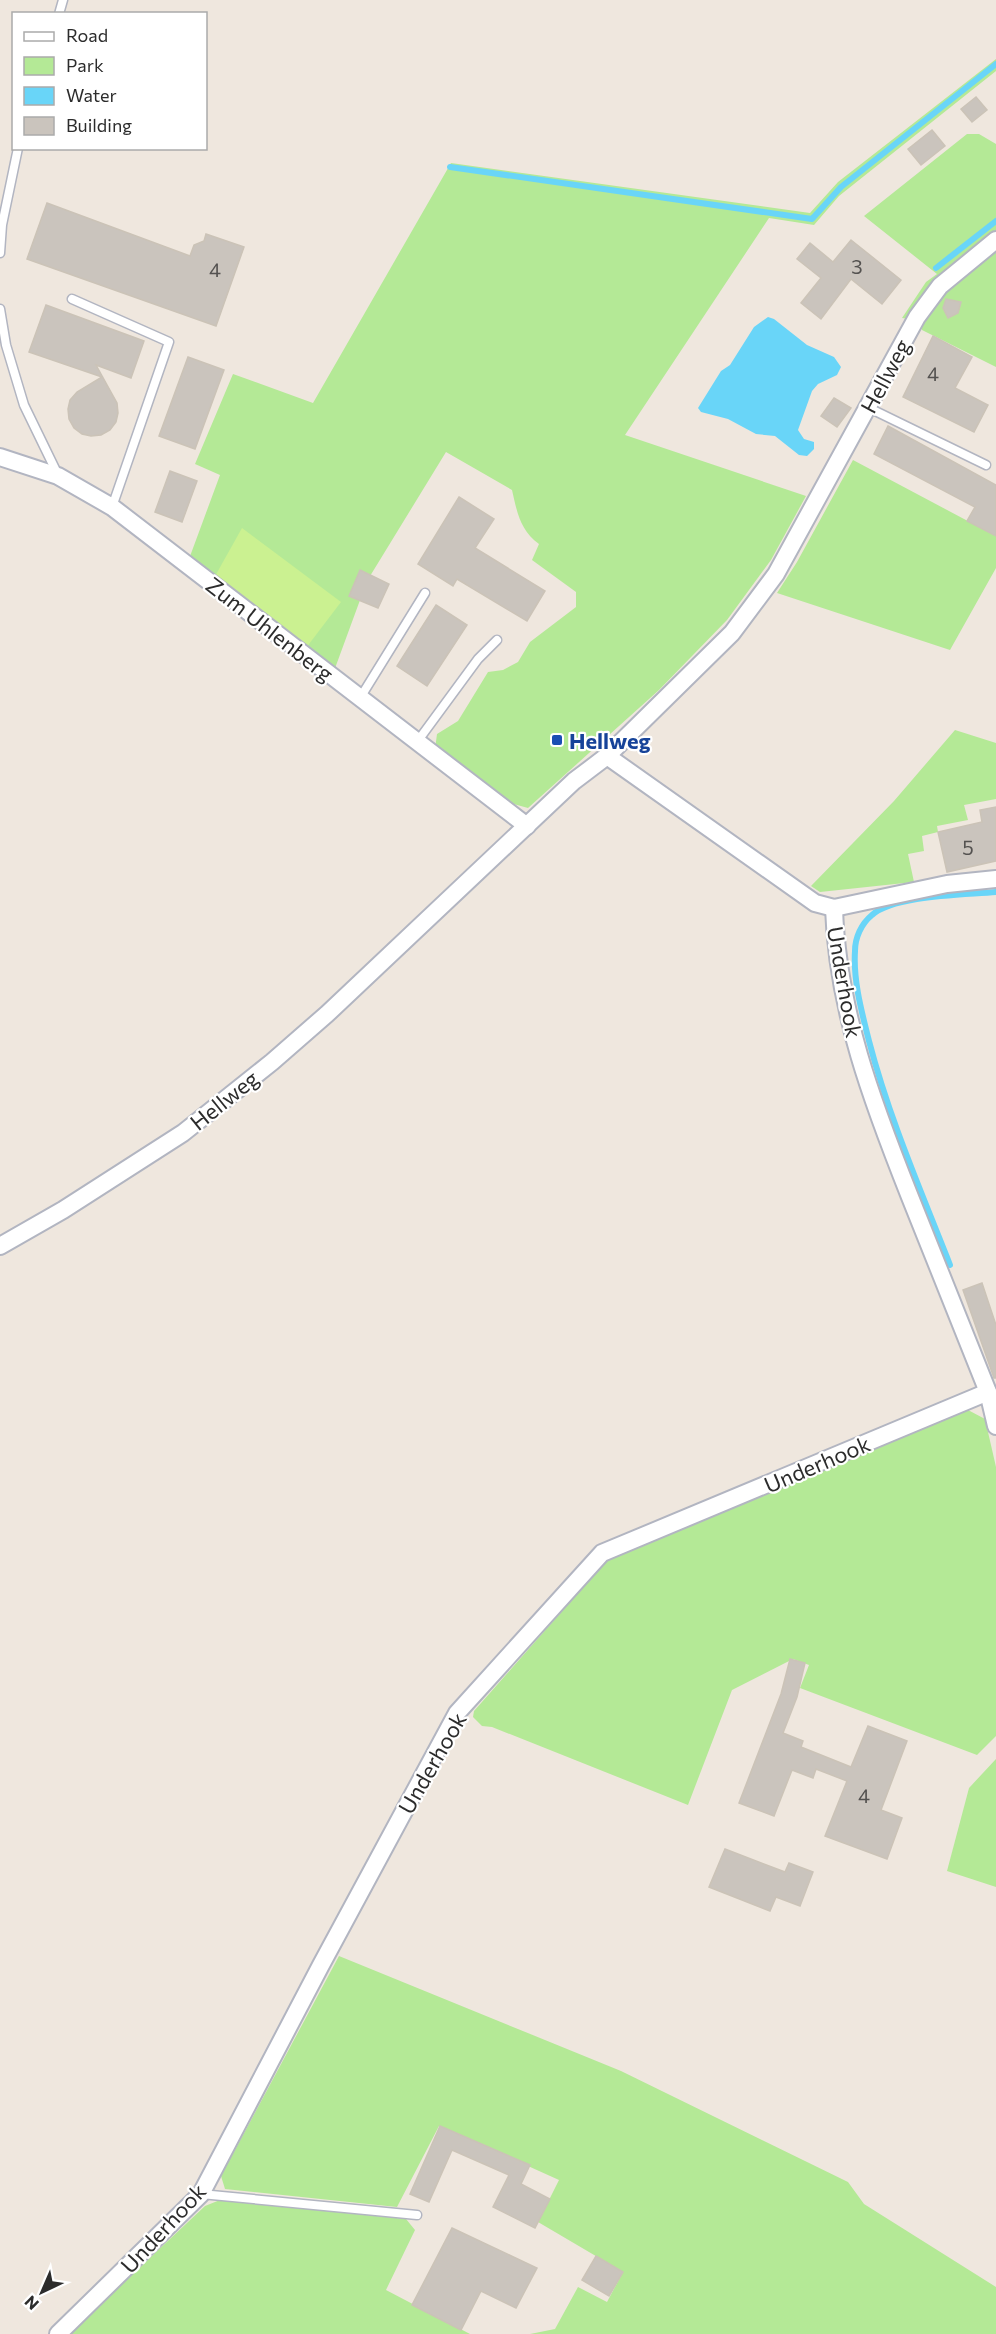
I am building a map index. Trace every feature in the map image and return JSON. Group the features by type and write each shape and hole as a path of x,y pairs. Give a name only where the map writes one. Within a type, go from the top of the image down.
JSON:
{"street":[{"name":"Hellweg","path":"0,1246 63,1210 183,1133 272,1062 327,1014 574,781 607,756 732,633 776,574 917,317 940,286 996,240"},
{"name":"Zum Uhlenberg","path":"0,457 58,476 112,507 527,826"},
{"name":"Underhook","path":"607,756 815,903 834,908 946,884 996,879"},
{"name":"Underhook","path":"834,908 835,936 847,1007 859,1057 879,1119 988,1392 996,1426"},
{"name":"Underhook","path":"58,2334 201,2194 457,1713 602,1553 988,1392"}],"lane":[{"path":"0,253 2,225 18,150"},
{"path":"72,299 169,342 112,507"},
{"path":"0,309 6,345 24,405 58,476"},
{"path":"869,408 986,465"},
{"path":"360,698 425,593"},
{"path":"417,742 478,659 497,640"},
{"path":"201,2194 417,2215"}],"green space":[{"path":"996,59 996,71 839,196 814,225 769,218 625,435 806,496 771,560 727,620 659,690 528,808 510,803 435,749 437,734 458,721 488,672 503,670 518,662 530,642 576,607 576,592 532,560 539,544 523,527 512,490 446,452 367,581 334,671 189,559 220,475 195,464 233,374 313,403 451,163 810,213 838,182"},
{"path":"967,134 979,134 996,144 996,233 909,319 902,318 926,282 937,274 864,216"},
{"path":"996,247 996,367 922,330 922,320 943,291"},
{"path":"853,460 996,536 996,568 950,650 777,593 797,562"},
{"path":"242,528 341,602 306,648 214,578"},
{"path":"955,730 996,743 996,799 964,805 968,820 937,826 938,832 922,836 924,851 908,854 914,882 820,892 811,886 894,801"},
{"path":"968,1410 985,1419 996,1467 996,1736 977,1755 800,1688 809,1665 793,1659 732,1690 688,1805 492,1727 482,1726 473,1717 474,1711 607,1560"},
{"path":"996,1759 996,1887 947,1871 969,1788"},
{"path":"339,1956 621,2071 848,2182 864,2204 996,2287 996,2334 530,2334 555,2329 578,2287 607,2302 623,2272 538,2222 559,2180 439,2126 397,2207 225,2189 221,2176"},
{"path":"220,2200 406,2219 415,2230 386,2290 470,2334 69,2334 205,2206"}],"water":[{"path":"768,317 774,319 807,345 834,357 841,367 837,375 818,384 812,391 798,430 804,439 814,442 814,449 807,456 799,455 775,436 756,434 728,419 701,412 698,408 721,371 730,365 754,327"}],"building":[{"path":"976,97 987,110 972,122 961,109"},
{"path":"932,130 945,146 921,165 908,149"},
{"path":"47,203 190,256 194,245 204,241 206,234 244,247 216,326 27,259"},
{"path":"851,240 901,280 882,304 851,279 821,319 801,303 821,278 797,259 810,243 833,262"},
{"path":"946,299 961,302 958,313 948,318 943,308"},
{"path":"46,305 144,341 131,378 96,365 117,403 118,413 116,422 110,430 101,435 82,434 74,428 69,419 68,409 70,400 77,392 102,377 29,352"},
{"path":"933,336 972,357 955,388 988,405 974,432 903,397"},
{"path":"188,357 224,370 195,449 159,436"},
{"path":"834,398 851,408 837,427 821,416"},
{"path":"888,426 996,485 996,536 967,521 975,507 874,454"},
{"path":"170,471 197,481 182,522 155,512"},
{"path":"459,497 494,519 475,548 545,591 527,621 457,579 453,586 418,564"},
{"path":"360,570 389,584 378,608 349,596"},
{"path":"436,605 467,625 427,686 397,666"},
{"path":"996,807 996,861 947,872 938,832 982,822 980,810"},
{"path":"982,1283 996,1325 996,1378 994,1378 963,1290"},
{"path":"790,1659 805,1663 797,1697 783,1733 803,1741 801,1747 851,1767 868,1726 907,1741 881,1810 902,1818 887,1859 825,1836 847,1781 816,1769 813,1778 792,1770 774,1816 739,1803 781,1694"},
{"path":"725,1849 785,1872 789,1863 813,1872 800,1906 776,1897 770,1911 709,1887"},
{"path":"440,2126 530,2165 521,2184 550,2199 535,2228 493,2207 509,2175 452,2150 429,2202 410,2194"},
{"path":"452,2228 537,2268 516,2308 481,2291 461,2330 412,2305"},
{"path":"596,2256 623,2272 609,2296 582,2280"}],"waterway":[{"path":"450,167 812,219 841,187 996,64"},
{"path":"936,268 996,221"},
{"path":"950,1265 906,1154 877,1070 859,997 855,974 855,946 857,936 865,923 882,908 896,903 931,897 996,892"}],"place":[{"name":"Hellweg","path":"557,740"}]}
